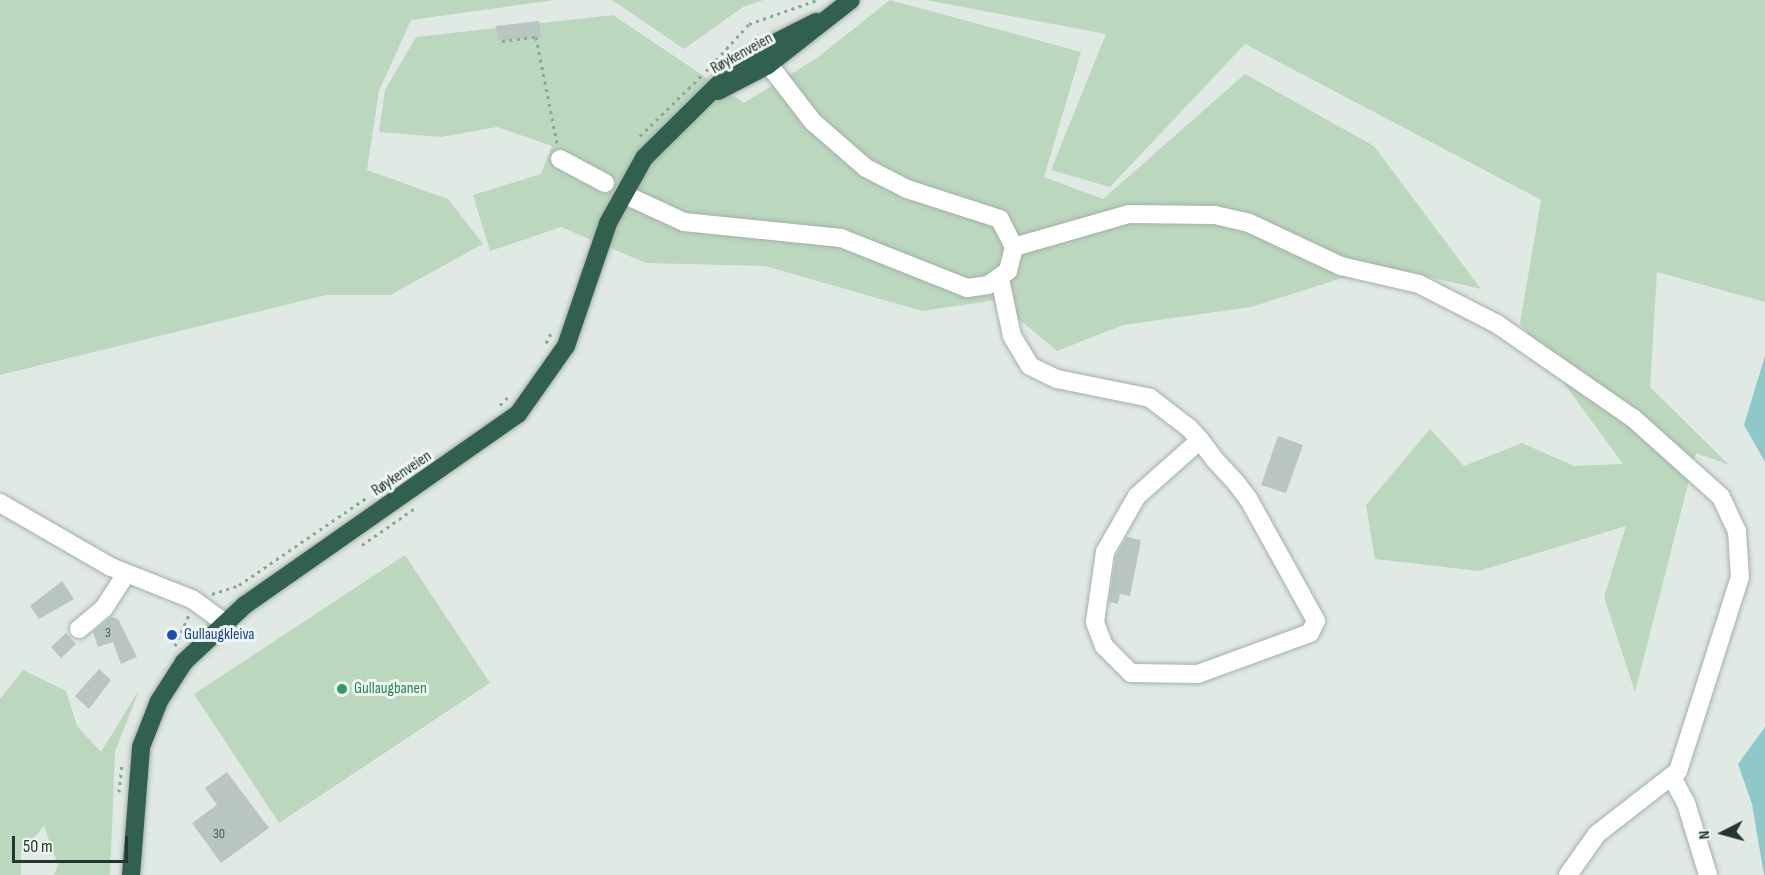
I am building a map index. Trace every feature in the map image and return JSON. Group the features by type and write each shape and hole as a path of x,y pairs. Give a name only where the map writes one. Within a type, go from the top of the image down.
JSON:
{"highway":[{"name":"Røykenveien","path":"131,875 135,783 147,726 184,662 224,622 465,455 528,404 567,346 608,223 628,181 662,136 757,49 816,22 851,0"},
{"name":"Røykenveien","path":"710,93 768,65 816,22"}],"street":[{"path":"632,198 684,222 841,238 956,286 980,287 1000,279 1008,271 1014,247 995,215 907,189 857,161 813,122 757,49"},
{"path":"560,159 605,183"},
{"path":"1014,247 1103,219 1151,213 1231,218 1341,266 1438,292 1582,381 1722,497 1737,531 1740,576 1672,777 1597,834 1568,875"},
{"path":"1000,279 1012,336 1030,366 1057,379 1150,398 1200,440 1256,510 1316,628 1198,674 1131,673 1104,646 1095,622 1105,552 1137,496 1200,440"},
{"path":"0,503 126,574 192,599 224,622"},
{"path":"79,629 104,608 126,574"},
{"path":"1672,777 1686,803 1708,875"}],"path":[{"path":"637,141 737,33 762,18 817,0"},
{"path":"502,41 536,37 560,159"},
{"path":"541,353 556,322"},
{"path":"492,412 516,388"},
{"path":"208,596 239,585 373,493"}],"green space":[{"path":"0,0 555,0 411,20 379,91 367,170 448,199 483,244 390,295 326,295 0,375"},
{"path":"612,0 763,0 743,7 684,49"},
{"path":"890,0 1081,52 1044,177 1103,199 1245,74 1374,146 1481,289 1380,266 1251,307 1123,325 1057,351 996,300 922,311 765,266 646,263 561,227 490,251 473,195 541,174 552,146 497,127 441,137 379,132 385,90 416,37 613,15 744,103 817,58"},
{"path":"926,0 1765,0 1765,302 1657,272 1650,387 1729,465 1696,453 1635,692 1604,597 1626,526 1479,571 1375,559 1366,505 1430,429 1464,466 1522,443 1574,466 1623,464 1520,323 1541,200 1245,44 1110,187 1051,170 1106,34"},
{"name":"Gullaugbanen","path":"405,555 490,683 279,823 194,694"},
{"path":"23,670 66,691 77,726 101,752 139,690 115,752 110,875 54,875 58,865 44,826 21,852 21,875 0,875 0,699"}],"water":[{"path":"1765,356 1765,462 1744,425"},
{"path":"1765,727 1764,875 1752,804 1738,764"}],"building":[{"path":"539,21 541,37 498,41 496,26"},
{"path":"1278,436 1303,445 1286,493 1261,485"},
{"path":"1127,537 1141,540 1130,596 1120,594 1118,604 1109,602 1116,556"},
{"path":"62,581 74,599 39,619 30,606"},
{"path":"111,617 118,619 137,657 121,664 113,642 98,647 93,632"},
{"path":"66,633 76,644 61,658 51,647"},
{"path":"99,669 111,680 89,709 75,696"},
{"path":"227,772 269,828 221,863 192,823 217,805 205,788"}],"place":[{"name":"Gullaugkleiva","path":"172,635"},
{"name":"Gullaugbanen","path":"342,689"}]}
